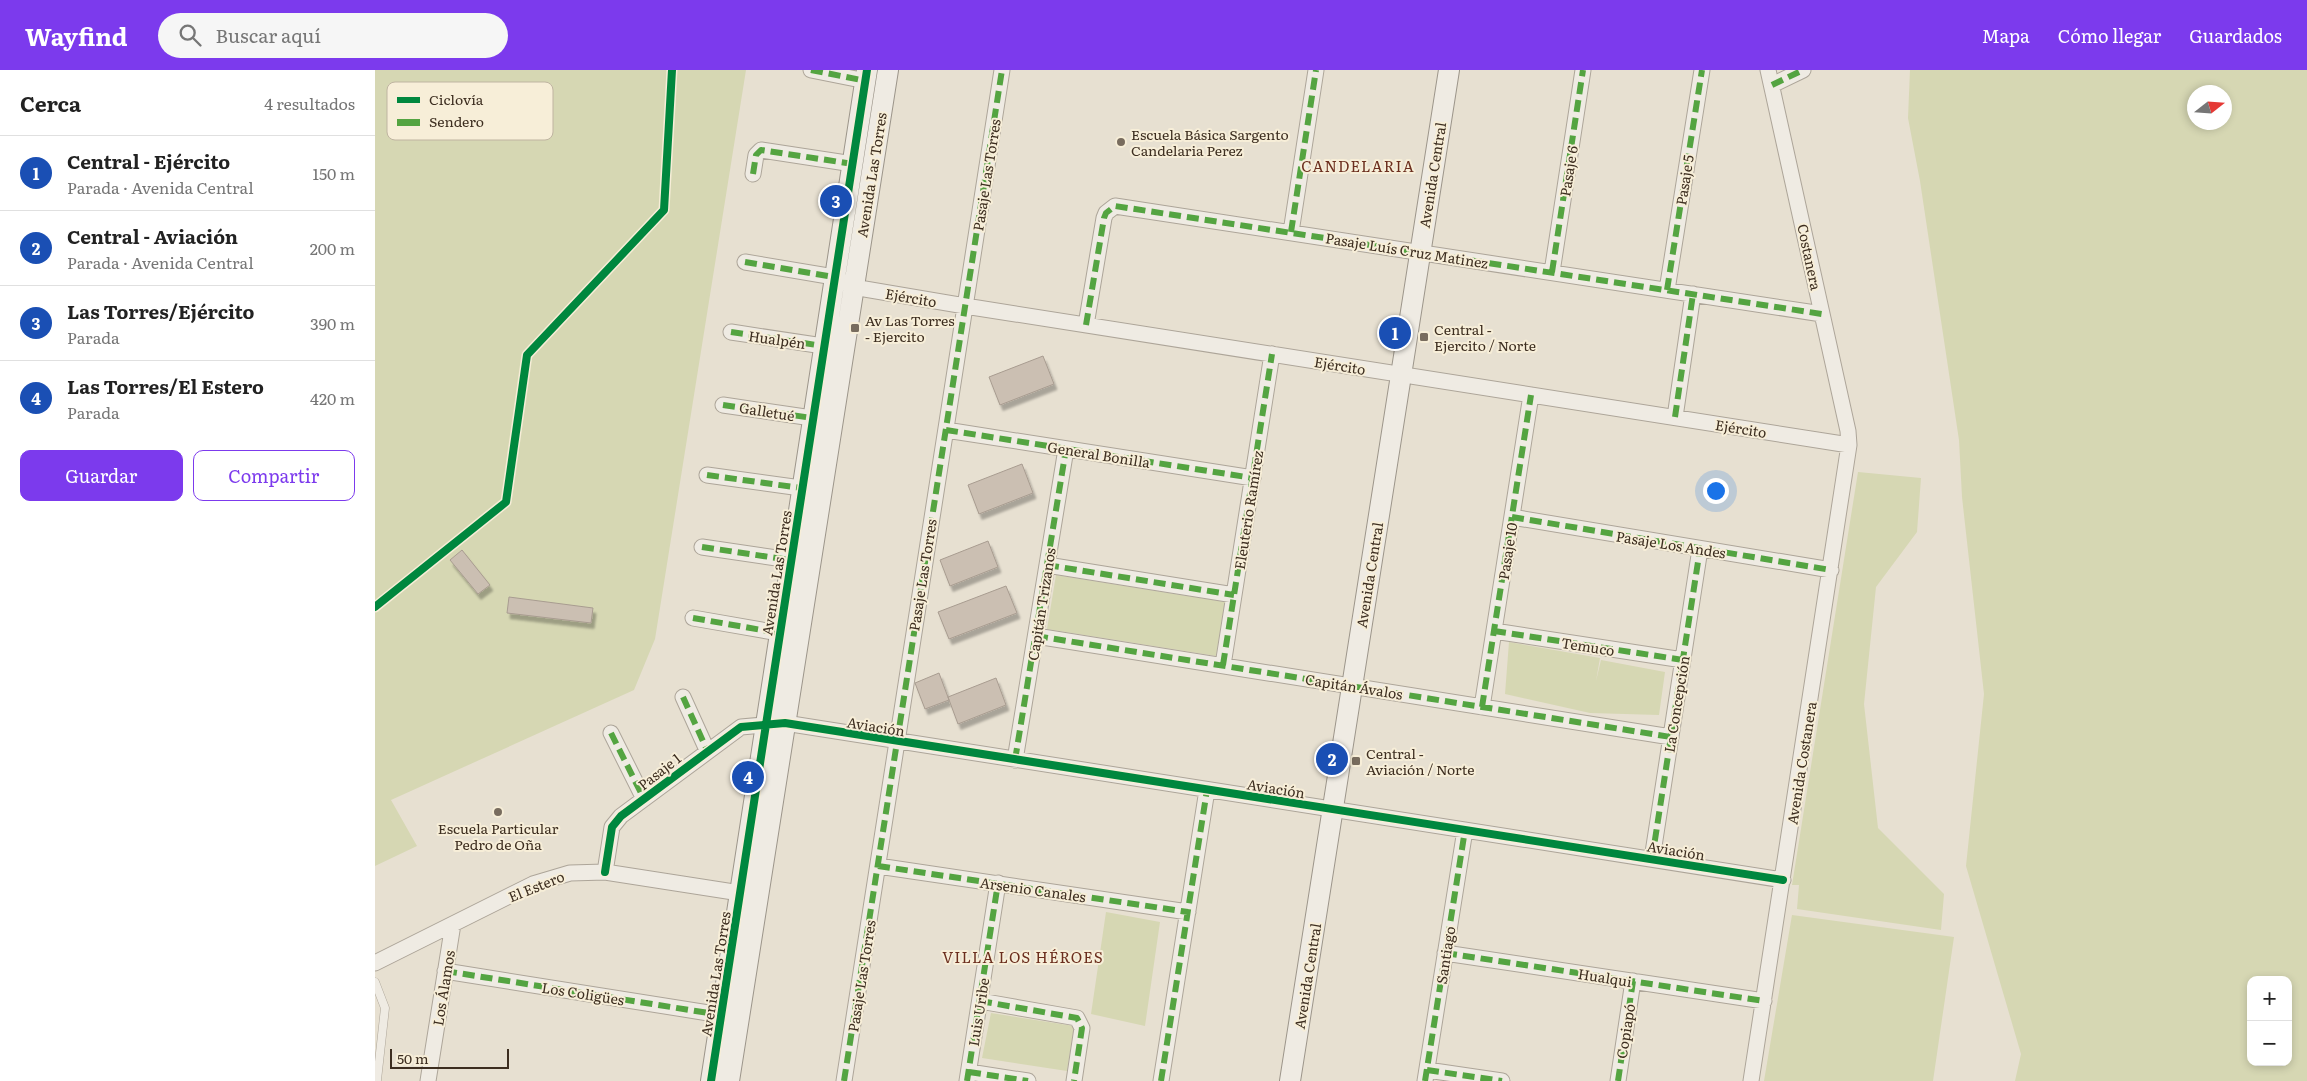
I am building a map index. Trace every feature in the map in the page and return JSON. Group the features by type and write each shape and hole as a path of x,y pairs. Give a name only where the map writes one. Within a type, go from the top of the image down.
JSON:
{"street":[{"path":"811,70 867,75"},
{"name":"Avenida Las Torres","path":"729,1081 888,70"},
{"name":"Pasaje Las Torres","path":"844,1081 1002,70"},
{"path":"1291,232 1316,70"},
{"name":"Avenida Central","path":"1290,1081 1449,70"},
{"name":"Pasaje 6","path":"1552,272 1583,70"},
{"name":"Pasaje 5","path":"1667,290 1702,70"},
{"path":"1770,77 1803,70"},
{"name":"Avenida Las Torres","path":"711,1081 823,346 867,75"},
{"name":"Costanera","path":"1770,77 1848,431 1849,445"},
{"path":"753,174 756,155 761,150 853,164"},
{"name":"Pasaje Luís Cruz Matinez","path":"1086,325 1103,218 1110,208 1121,206 1822,314"},
{"name":"Ejército","path":"745,262 834,277 853,287 965,306 1849,445"},
{"path":"1675,417 1693,294"},
{"name":"Hualpén","path":"731,332 823,346"},
{"name":"Eleuterio Ramírez","path":"1223,665 1272,354"},
{"name":"Pasaje 10","path":"1482,706 1531,395"},
{"name":"Galletué","path":"723,404 812,418"},
{"name":"General Bonilla","path":"946,430 1253,478"},
{"name":"Avenida Costanera","path":"1751,1081 1849,445"},
{"name":"Capitán Trizanos","path":"1015,760 1066,449"},
{"path":"707,474 801,488"},
{"name":"Pasaje Los Andes","path":"1512,518 1831,570"},
{"path":"702,547 790,560"},
{"name":"La Concepción","path":"1652,859 1700,548"},
{"path":"1047,565 1234,595"},
{"path":"693,618 779,633"},
{"name":"Temuco","path":"1494,631 1683,660"},
{"name":"Capitán Ávalos","path":"1036,636 1671,737"},
{"path":"683,697 707,750"},
{"name":"Aviación","path":"765,725 785,723 896,742 1783,880"},
{"name":"Pasaje 1","path":"605,872 612,827 618,819 707,750 741,727 765,725"},
{"path":"611,733 644,799"},
{"path":"1161,1081 1207,790"},
{"name":"Santiago","path":"1426,1075 1465,830"},
{"name":"Arsenio Canales","path":"878,866 1188,912"},
{"name":"El Estero","path":"375,963 545,880 570,873 605,872 740,893"},
{"name":"Luis Uribe","path":"968,1076 998,883"},
{"name":"Los Álamos","path":"428,1081 453,924"},
{"name":"Hualqui","path":"1445,953 1764,1001"},
{"name":"Los Coligües","path":"445,971 721,1015"},
{"name":"Copiapó","path":"1618,1081 1633,981"},
{"path":"980,1001 1077,1018 1082,1028 1074,1081"},
{"path":"1426,1075 1502,1081"},
{"path":"968,1076 1028,1081"}],"lane":[{"path":"375,982 385,1008 377,1080"}],"green space":[{"path":"375,70 746,70 655,639 634,690 391,800 417,846 375,866"},
{"path":"1910,70 2307,70 2307,1081 2015,1081 2021,1054 1966,866 1984,694 1962,497 1959,440 1920,181 1908,118"},
{"path":"1858,472 1921,478 1917,532 1876,587 1864,704 1878,828 1944,894 1941,930 1797,909 1799,885 1792,885"},
{"path":"1056,575 1225,602 1216,656 1047,629"},
{"path":"1509,642 1600,658 1596,681 1601,660 1665,672 1659,715 1590,713 1505,694"},
{"path":"1106,912 1160,922 1145,1026 1091,1014"},
{"path":"1792,915 1954,937 1933,1081 1764,1081"},
{"path":"991,1013 1074,1026 1067,1071 982,1058"}],"building":[{"path":"1043,356 1054,384 1000,405 989,377"},
{"path":"1022,464 1033,493 979,514 968,485"},
{"path":"988,541 998,567 950,586 940,560"},
{"path":"462,550 490,585 478,594 450,560"},
{"path":"1006,586 1017,613 949,639 938,612"},
{"path":"509,597 593,608 591,623 507,613"},
{"path":"939,673 949,700 925,709 915,683"},
{"path":"996,678 1006,705 958,724 948,697"}],"marked path":[{"path":"811,70 866,81"},
{"path":"844,1081 1002,70"},
{"path":"1291,232 1316,70"},
{"path":"1552,272 1583,70"},
{"path":"1667,290 1702,70"},
{"path":"1772,85 1803,70"},
{"path":"753,174 756,155 761,150 853,164"},
{"path":"1086,325 1104,218 1106,213 1115,206 1822,314"},
{"path":"745,262 834,277"},
{"path":"1675,417 1693,294"},
{"path":"731,332 823,346"},
{"path":"1223,665 1272,354"},
{"path":"1482,707 1531,395"},
{"path":"723,405 812,418"},
{"path":"946,430 1253,478"},
{"path":"1015,760 1066,449"},
{"path":"707,475 801,488"},
{"path":"1512,517 1831,570"},
{"path":"702,547 790,560"},
{"path":"1652,859 1700,549"},
{"path":"1047,565 1234,595"},
{"path":"693,618 779,633"},
{"path":"1494,631 1683,660"},
{"path":"1036,636 1671,737"},
{"path":"683,697 707,750"},
{"path":"611,733 644,799"},
{"path":"1161,1081 1207,790"},
{"path":"1425,1081 1465,830"},
{"path":"878,866 1188,912"},
{"path":"967,1081 998,883"},
{"path":"1445,953 1764,1001"},
{"path":"445,971 721,1015"},
{"path":"1618,1081 1633,981"},
{"path":"980,1001 1077,1018 1082,1028 1074,1081"},
{"path":"1427,1070 1502,1081"},
{"path":"969,1072 1028,1081"}],"cycle path":[{"path":"375,607 506,502 527,355 664,210 672,70"},
{"path":"711,1081 867,70"},
{"path":"605,872 612,827 621,816 741,727 785,723 1783,880"}],"place":[{"name":"Escuela Básica Sargento Candelaria Perez","path":"1121,142"},
{"name":"Las Torres/Ejército","path":"836,201"},
{"name":"Av Las Torres - Ejercito","path":"855,328"},
{"name":"Central - Ejército","path":"1395,333"},
{"name":"Central - Ejercito / Norte","path":"1424,337"},
{"name":"Central - Aviación","path":"1332,759"},
{"name":"Central - Aviación / Norte","path":"1356,761"},
{"name":"Las Torres/El Estero","path":"748,777"},
{"name":"Escuela Particular Pedro de Oña","path":"498,812"}],"district":[{"name":"CANDELARIA","path":"1358,165"},
{"name":"VILLA LOS HÉROES","path":"1023,956"}]}
